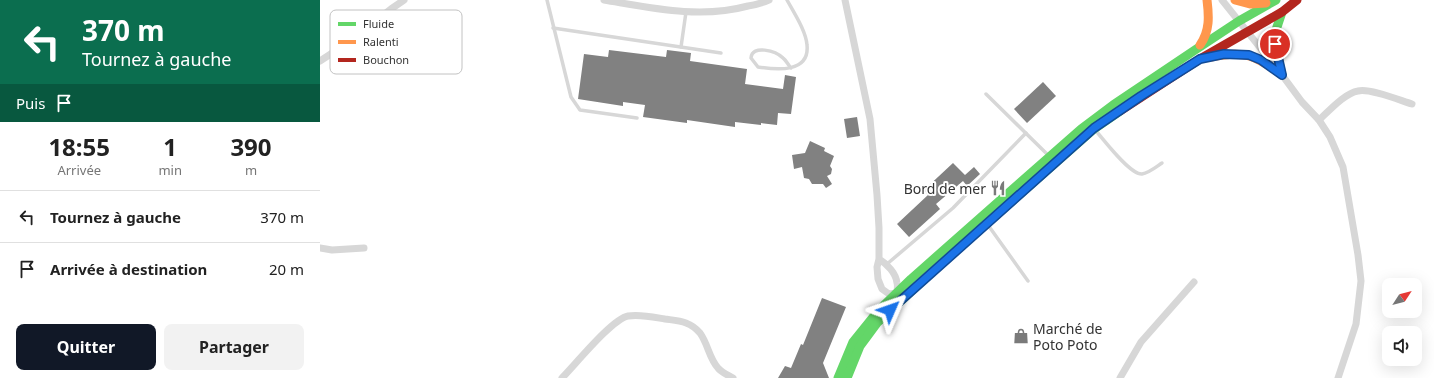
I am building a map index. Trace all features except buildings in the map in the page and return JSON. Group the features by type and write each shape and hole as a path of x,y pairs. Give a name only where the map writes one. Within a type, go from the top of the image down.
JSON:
{"main road":[{"path":"1195,50 1204,41 1209,28 1208,0"},
{"path":"1235,0 1250,4 1261,4 1275,0"},
{"path":"838,378 853,342 878,311 916,274 1095,118 1239,21 1275,0"},
{"path":"847,378 860,346 877,323 986,223 1094,128 1200,59 1282,12 1297,0"},
{"path":"1282,12 1275,33 1275,44 1282,75"},
{"path":"1200,59 1224,54 1249,55 1261,60 1282,75"}],"street":[{"path":"389,10 404,0"},
{"path":"604,0 686,12 716,12 741,8 769,0"},
{"path":"845,0 870,119 877,195 879,259 876,267 878,279 882,289 889,294 897,293 897,283 887,264 879,259"},
{"path":"1222,0 1302,102 1319,120 1330,136 1343,167 1358,255 1360,281 1356,324 1338,378"},
{"path":"320,61 330,54"},
{"path":"1319,120 1342,100 1357,91 1367,90 1412,104"},
{"path":"320,248 332,250 364,248"},
{"path":"1120,378 1141,342 1194,282"},
{"path":"562,378 616,322 628,316 652,317 690,324 700,334 707,345 713,360 722,372 734,378"}],"lane":[{"path":"546,0 571,97 580,110 637,118"},
{"path":"787,0 805,35 808,46 804,60 800,65 791,68 770,69 758,67 751,58 751,54 757,51 765,50 777,54 783,58 791,68"},
{"path":"681,47 686,12"},
{"path":"553,28 720,53"},
{"path":"986,94 1050,157"},
{"path":"1094,128 1114,152 1135,172 1141,174 1148,172 1162,163"},
{"path":"887,264 953,208 1026,133"},
{"path":"986,223 1028,282"}],"traffic: fast":[{"path":"838,378 853,342 878,311 911,279 1081,129 1113,105 1195,50 1239,21 1276,0"},
{"path":"1282,12 1275,33 1275,44 1282,75"},
{"path":"847,378 860,346 877,323 941,264 1094,129 1120,111"}],"traffic: slow":[{"path":"1200,45 1207,29 1207,0"},
{"path":"1235,0 1250,4 1266,3"},
{"path":"1211,57 1233,54 1249,56 1264,63 1282,75"}],"traffic: jam":[{"path":"1120,111 1200,59 1282,12 1297,0"}],"place":[{"name":"Bord de mer","path":"998,188"},
{"name":"Marché de Poto Poto","path":"1021,336"}],"route":[{"path":"890,310 1099,124 1200,59 1224,54 1237,53 1249,55 1261,60 1282,75 1275,44"}]}
